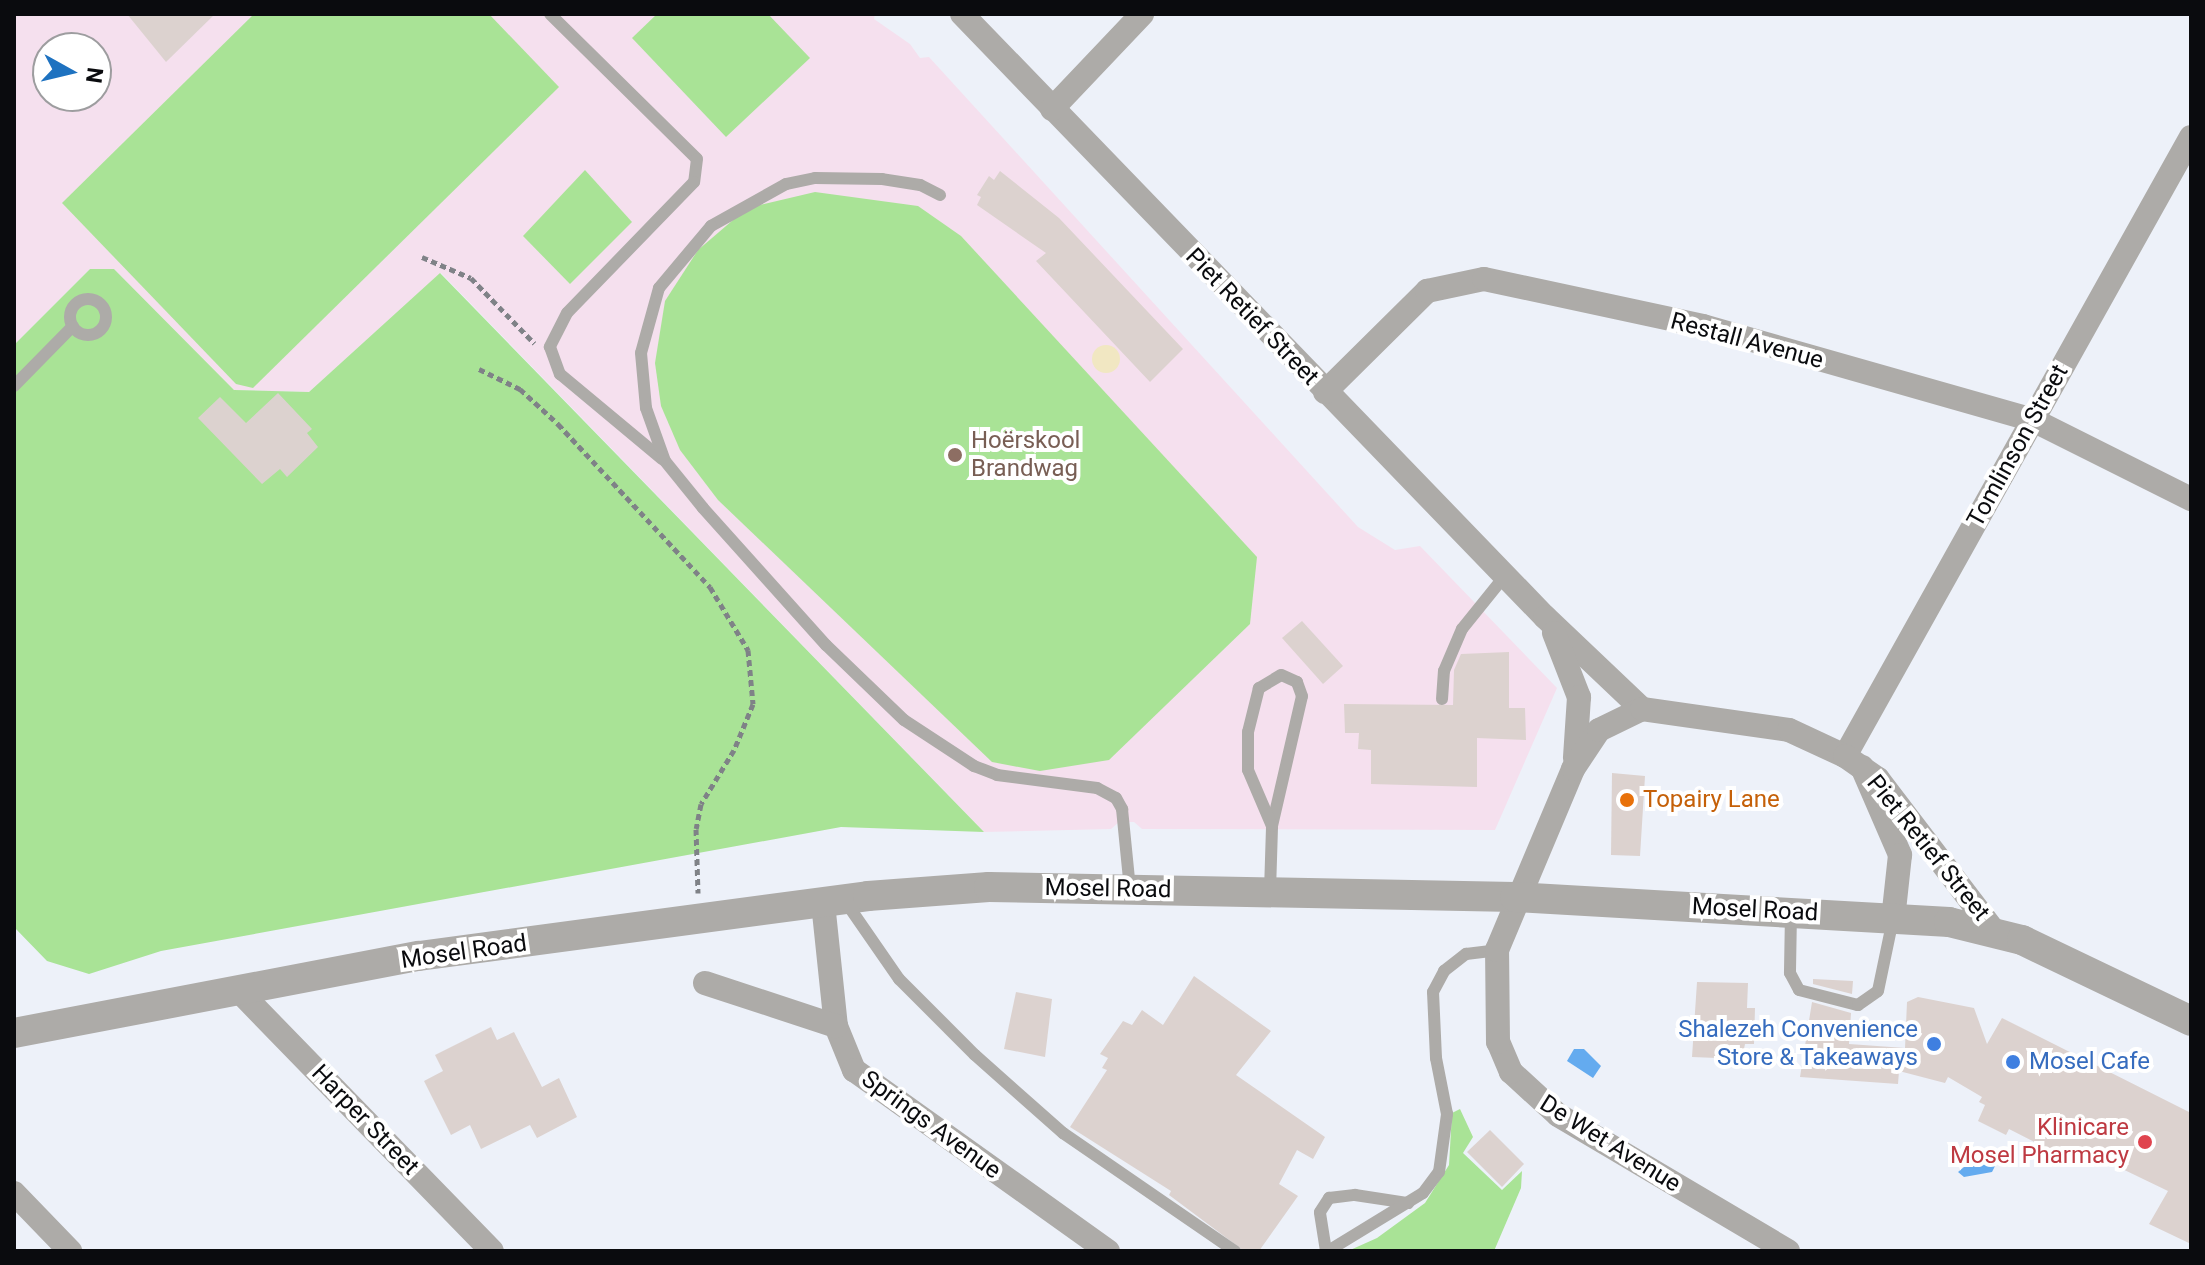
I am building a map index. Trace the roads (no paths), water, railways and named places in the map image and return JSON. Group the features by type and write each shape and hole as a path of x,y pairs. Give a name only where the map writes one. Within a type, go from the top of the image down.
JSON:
{"street":[{"name":"Piet Retief Street","path":"962,14 1325,392 1507,573 1545,617 1642,709"},
{"path":"1052,109 1142,14"},
{"name":"Tomlinson Street","path":"1853,761 2033,420 2191,137"},
{"name":"Restall Avenue","path":"1325,392 1427,291 1484,279 1703,326 2033,420 2191,499"},
{"name":"Piet Retief Street","path":"1545,617 1579,697 1573,769"},
{"name":"Piet Retief Street","path":"1515,897 1573,769 1599,730 1642,709 1789,730 1853,761 1915,824 1993,930"},
{"name":"Piet Retief Street","path":"1853,761 1900,855 1893,919"},
{"name":"Mosel Road","path":"14,1033 419,956 701,922 833,901 989,887 1515,897 1893,919 1993,930 2191,1021"},
{"name":"De Wet Avenue","path":"1515,897 1497,950 1498,1042 1511,1072 1530,1094 1788,1251"},
{"name":"Springs Avenue","path":"833,901 836,1026 845,1055 869,1085 1108,1251"},
{"path":"705,983 836,1026"},
{"name":"Harper Street","path":"238,990 492,1251"},
{"path":"14,1193 70,1251"}],"lane":[{"path":"550,14 683,139 699,167 686,192 557,326 550,347 560,374 665,461 826,645 935,746 997,775 1097,788 1116,798 1122,809 1130,889"},
{"path":"665,461 646,408 641,353 659,288 711,226 786,184 815,178 882,179 920,185 940,195"},
{"path":"14,386 73,326"},
{"path":"1442,699 1444,671 1462,629 1507,573"},
{"path":"1270,891 1272,826 1302,696 1297,682 1281,675 1259,688 1248,732 1248,770 1272,826"},
{"path":"833,901 899,979 975,1055 1063,1133 1235,1251"},
{"path":"1791,912 1790,973 1799,990 1858,1005 1878,991 1893,919"},
{"path":"1408,1203 1355,1195 1329,1198 1320,1212 1327,1251 1408,1203 1439,1172 1447,1136 1433,992 1444,971 1466,954 1497,950"}],"water":[{"path":"1574,1049 1584,1049 1601,1066 1593,1078 1567,1061"},
{"path":"1980,1156 1995,1166 1992,1172 1964,1177 1958,1172 1964,1167 1961,1157"}],"place":[{"name":"Hoërskool Brandwag","path":"955,455"},
{"name":"Topairy Lane","path":"1627,800"},
{"name":"Shalezeh Convenience Store & Takeaways","path":"1934,1044"},
{"name":"Mosel Cafe","path":"2013,1062"},
{"name":"Klinicare Mosel Pharmacy","path":"2145,1142"}]}
